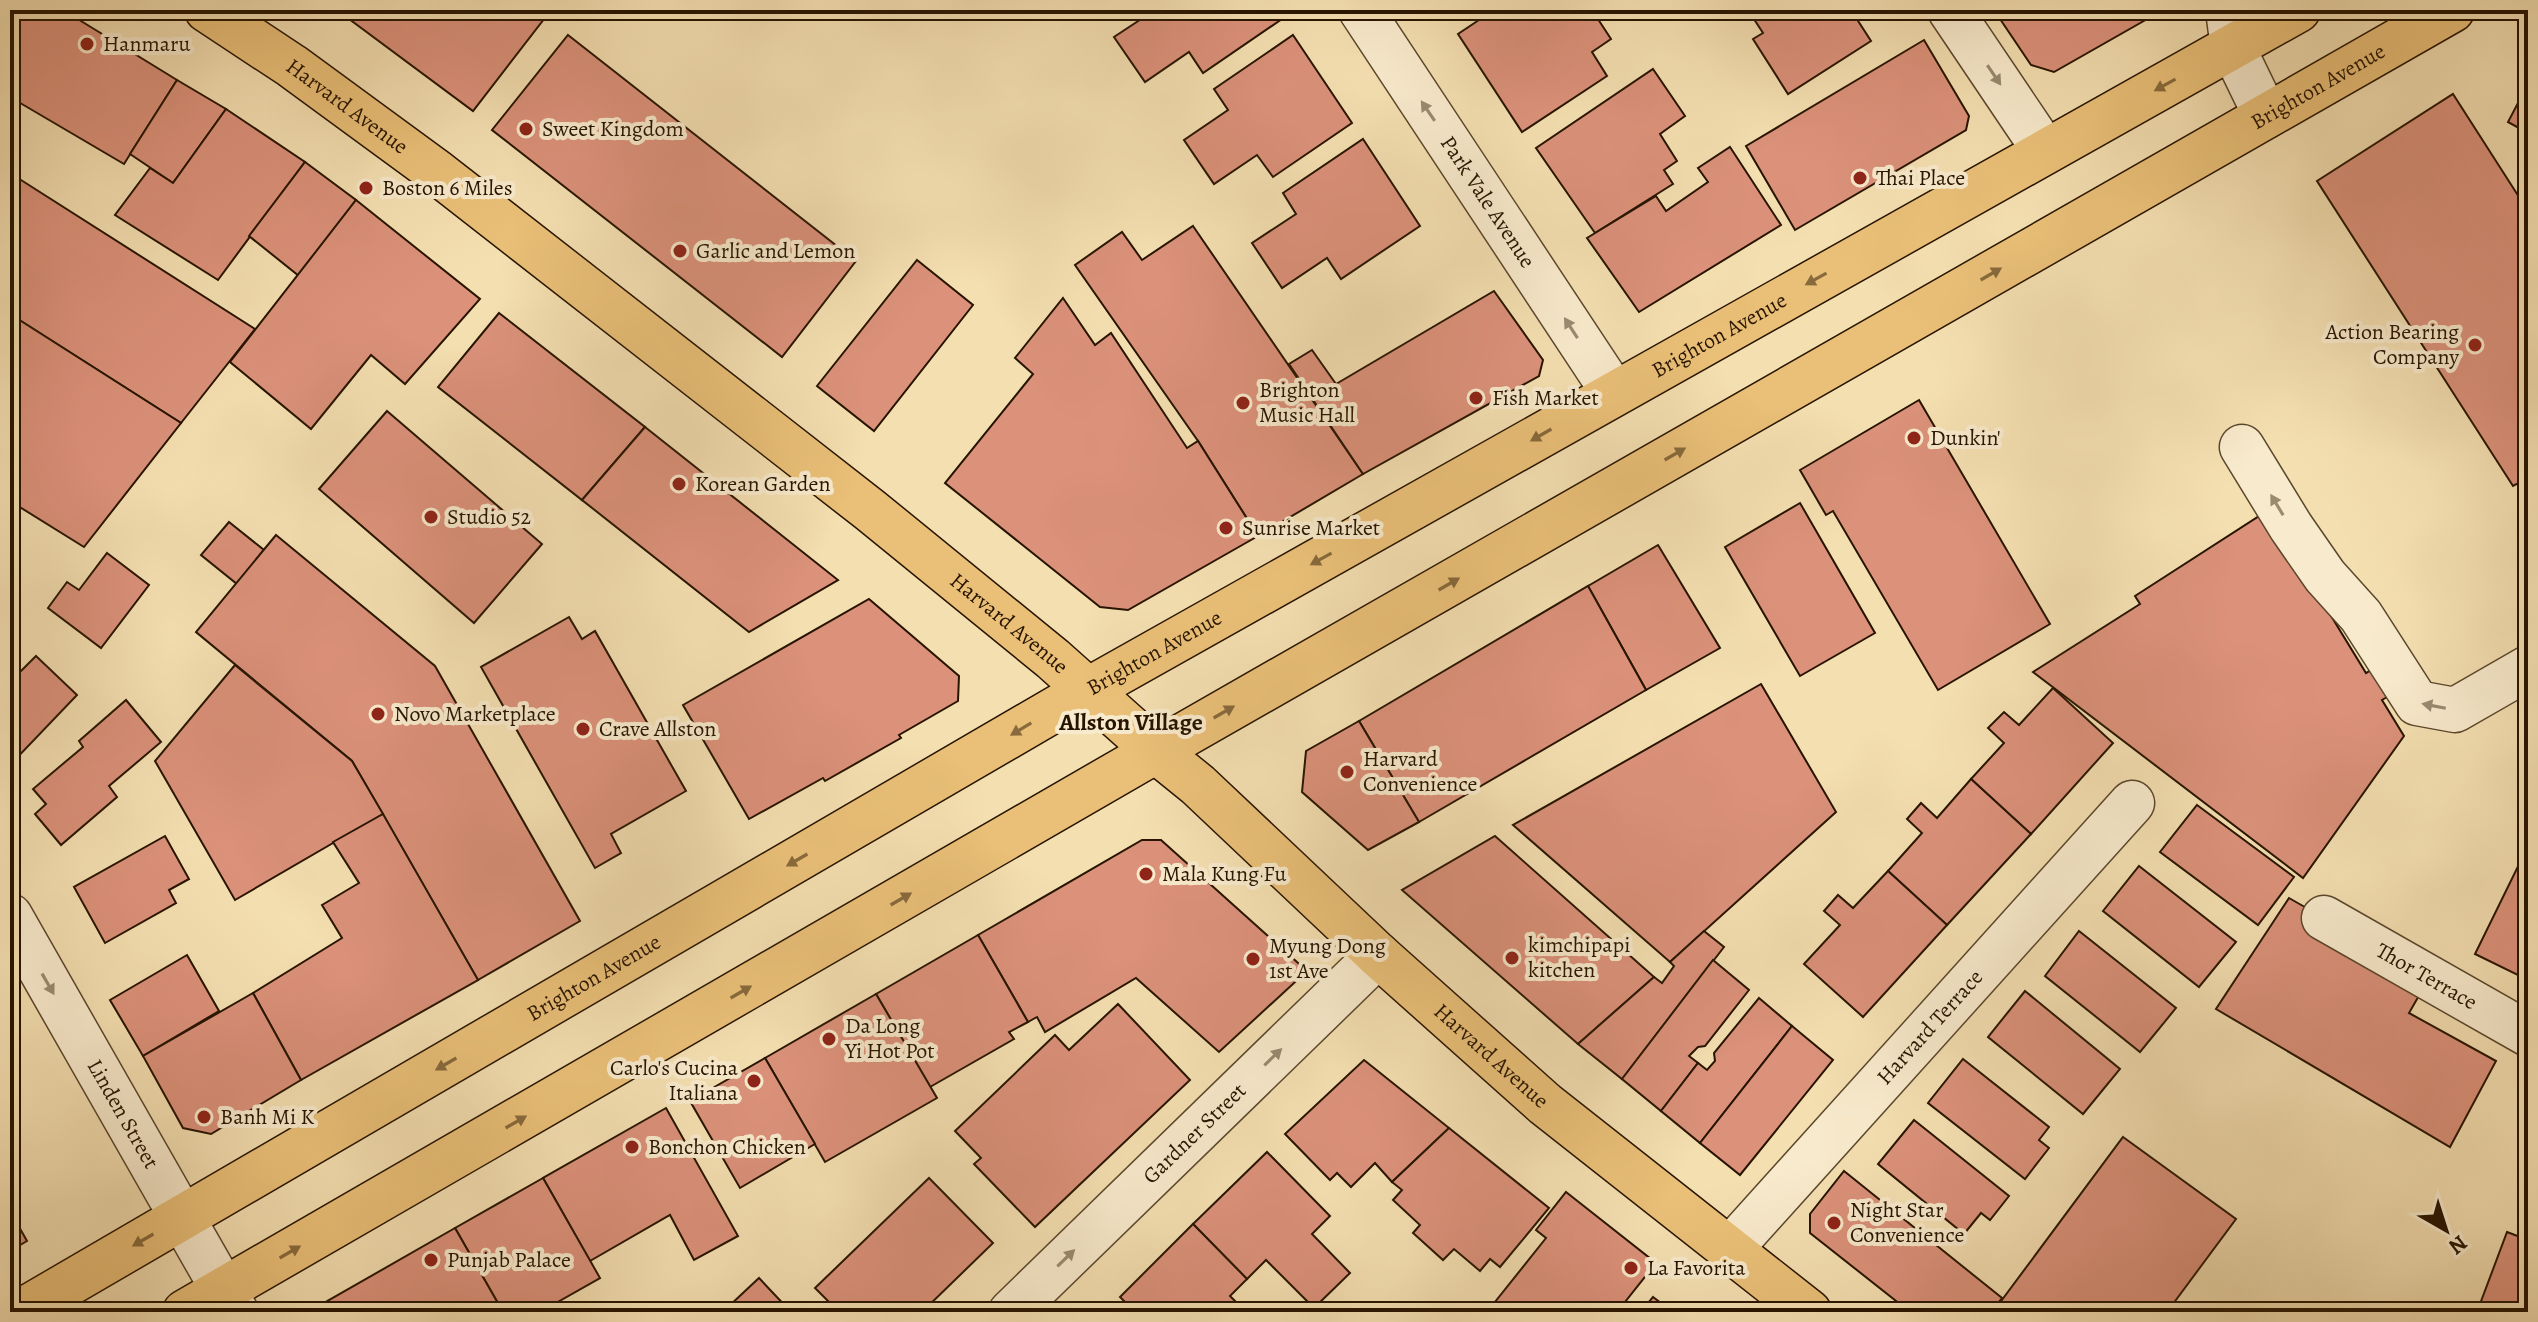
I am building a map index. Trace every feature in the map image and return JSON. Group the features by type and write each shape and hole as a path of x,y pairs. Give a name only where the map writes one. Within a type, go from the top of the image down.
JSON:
{"main road":[{"name":"Harvard Avenue","path":"207,10 292,66 450,182 858,501 1198,785 1378,955 1545,1104 1809,1312"},
{"name":"Brighton Avenue","path":"20,1312 1088,690 2045,151 2230,29 2298,10"},
{"name":"Brighton Avenue","path":"185,1312 229,1301 1156,751 2452,10"}],"street":[{"name":"Park Vale Avenue","path":"1361,10 1614,393"},
{"path":"1950,10 2045,151"},
{"path":"2230,29 2266,116"},
{"path":"2242,447 2291,527 2325,576 2361,616 2417,703 2455,710 2528,668"},
{"name":"Harvard Terrace","path":"1729,1250 2132,803"},
{"name":"Linden Street","path":"10,916 229,1301"},
{"name":"Thor Terrace","path":"2324,918 2528,1034"},
{"name":"Gardner Street","path":"1011,1312 1378,955"}],"building":[{"path":"10,10 63,10 177,80 124,164 10,97"},
{"path":"337,10 551,10 473,111"},
{"path":"1155,10 1276,10 1282,19 1203,73 1189,52 1145,82 1114,37"},
{"path":"1494,10 1592,10 1611,39 1592,52 1607,76 1522,132 1458,34"},
{"path":"1748,10 1851,10 1871,41 1788,94 1753,39 1763,33"},
{"path":"1994,10 2163,10 2054,72 2031,65"},
{"path":"568,35 856,261 782,357 492,130"},
{"path":"1293,35 1352,123 1273,177 1257,155 1214,184 1184,140 1228,110 1214,89"},
{"path":"1924,40 1969,116 1966,130 1795,230 1746,146"},
{"path":"1653,69 1685,116 1660,134 1677,161 1664,170 1673,184 1595,233 1536,148"},
{"path":"177,80 226,109 173,183 130,154"},
{"path":"2528,84 2528,133 2508,122"},
{"name":"Action Bearing Company","path":"2453,94 2528,211 2528,481 2513,486 2317,181"},
{"path":"226,109 305,162 218,280 115,215 150,168 173,183"},
{"path":"1363,139 1420,226 1341,279 1327,258 1282,288 1252,243 1296,214 1283,193"},
{"path":"1730,147 1781,225 1639,312 1587,238 1656,196 1666,211 1708,182 1698,168"},
{"path":"305,162 356,200 299,276 249,236"},
{"path":"10,173 255,329 181,423 10,314"},
{"path":"356,200 480,299 405,384 371,355 311,429 230,362"},
{"name":"Brighton Music Hall","path":"1193,226 1363,474 1258,536 1198,441 1075,265 1122,232 1142,260"},
{"path":"917,260 973,305 874,431 817,386"},
{"path":"1494,291 1543,360 1539,376 1363,474 1289,364 1312,350 1336,384"},
{"path":"1063,298 1095,345 1111,333 1187,448 1198,441 1258,536 1128,610 1100,607 945,483 1033,374 1015,358"},
{"path":"499,313 645,427 582,500 438,387"},
{"path":"10,314 181,423 84,547 10,501"},
{"path":"1919,400 2050,624 1938,690 1833,511 1826,515 1800,470"},
{"name":"Studio 52","path":"387,411 542,544 474,623 319,489"},
{"path":"645,427 838,580 749,632 582,500"},
{"path":"1800,503 1875,633 1800,676 1725,547"},
{"path":"2267,511 2366,673 2401,651 2419,678 2382,700 2404,736 2303,878 2033,672 2140,604 2135,596"},
{"path":"229,522 264,550 237,584 201,555"},
{"name":"Novo Marketplace","path":"276,535 435,666 580,921 478,980 352,761 196,632"},
{"path":"1658,545 1720,648 1646,690 1588,586"},
{"path":"107,553 149,585 101,648 48,608 67,582 79,590"},
{"path":"1588,586 1646,690 1419,822 1359,721"},
{"path":"869,599 959,676 958,701 825,781 823,778 749,819 683,705"},
{"name":"Crave Allston","path":"569,617 582,639 595,631 686,791 611,834 621,853 595,868 481,667"},
{"path":"36,656 77,695 10,765 10,682"},
{"path":"235,665 352,761 383,814 235,900 155,761"},
{"path":"1761,684 1836,812 1670,962 1513,825"},
{"path":"2053,688 2113,743 2031,834 1971,779 2004,743 1988,728 2004,712 2019,725"},
{"path":"126,700 161,742 109,786 117,797 61,845 35,814 46,804 33,789 83,747 79,741"},
{"name":"Harvard Convenience","path":"1359,721 1419,822 1368,850 1302,792 1306,751"},
{"path":"1971,779 2031,834 1947,925 1888,871 1922,833 1907,819 1921,803 1937,818"},
{"path":"2197,805 2294,877 2258,925 2160,852"},
{"path":"383,814 478,980 301,1080 253,993 342,938 322,905 359,883 333,842"},
{"path":"165,836 189,879 169,890 176,903 105,943 74,887"},
{"path":"1495,836 1654,977 1578,1044 1402,890"},
{"path":"1142,840 1161,840 1307,971 1219,1052 1136,978 1045,1032 1037,1017 1028,1022 978,935"},
{"path":"2528,846 2528,980 2475,954"},
{"path":"2139,866 2236,942 2199,987 2103,911"},
{"path":"1888,871 1947,925 1863,1017 1804,964 1840,925 1824,911 1838,895 1853,908"},
{"path":"2289,898 2429,978 2409,1013 2496,1061 2450,1147 2216,1009"},
{"path":"1704,931 1724,947 1622,1079 1578,1044 1654,977 1662,983 1674,966 1670,962"},
{"path":"2079,931 2176,1008 2140,1052 2045,976"},
{"path":"978,935 1028,1022 1009,1032 1014,1039 930,1087 876,994"},
{"path":"187,955 219,1011 143,1056 110,1000"},
{"path":"1713,960 1749,990 1705,1046 1698,1047 1689,1056 1698,1063 1661,1111 1622,1079"},
{"path":"2025,991 2120,1069 2083,1114 1988,1037"},
{"path":"253,993 301,1080 211,1134 183,1128 143,1056"},
{"path":"876,994 937,1098 825,1162 765,1058"},
{"path":"1759,998 1792,1026 1700,1143 1661,1111 1698,1063 1707,1070 1715,1061 1714,1053"},
{"path":"1118,1004 1190,1080 1035,1227 974,1164 981,1158 955,1131 1055,1035 1069,1050"},
{"path":"1792,1026 1833,1060 1740,1175 1700,1143"},
{"path":"765,1058 815,1144 740,1188 690,1101"},
{"path":"1963,1059 2049,1127 2039,1140 2049,1148 2025,1179 1928,1103"},
{"path":"1364,1060 1449,1128 1392,1182 1375,1163 1351,1187 1337,1173 1330,1180 1285,1134"},
{"path":"666,1108 738,1236 694,1260 670,1215 590,1261 543,1178"},
{"path":"1914,1120 2009,1196 1990,1220 1981,1213 1964,1234 1878,1164"},
{"path":"1449,1128 1549,1208 1500,1267 1490,1259 1480,1271 1454,1249 1443,1260 1413,1233 1420,1225 1393,1200 1402,1190 1392,1182"},
{"path":"2123,1137 2236,1219 2167,1312 1993,1312"},
{"path":"1267,1152 1330,1216 1312,1234 1350,1273 1314,1308 1266,1260 1247,1279 1193,1224"},
{"path":"1844,1171 2002,1298 1991,1312 1910,1312 1810,1233 1810,1214"},
{"path":"543,1178 600,1278 540,1312 503,1312 455,1228"},
{"path":"929,1178 993,1243 922,1312 839,1312 815,1288"},
{"path":"1566,1192 1656,1263 1617,1312 1487,1312 1546,1238 1536,1230"},
{"path":"10,1211 27,1241 10,1251"},
{"path":"1193,1224 1247,1279 1230,1296 1246,1312 1135,1312 1120,1297"},
{"path":"455,1228 503,1312 329,1312 324,1303"},
{"path":"2507,1232 2528,1240 2528,1312 2477,1312"},
{"path":"759,1278 791,1312 733,1312 728,1307"},
{"path":"1653,1297 1673,1312 1641,1312"}],"place":[{"name":"Hanmaru","path":"87,44"},
{"name":"Sweet Kingdom","path":"526,129"},
{"name":"Thai Place","path":"1860,178"},
{"name":"Boston 6 Miles","path":"366,188"},
{"name":"Garlic and Lemon","path":"680,251"},
{"name":"Action Bearing Company","path":"2475,345"},
{"name":"Fish Market","path":"1476,398"},
{"name":"Brighton Music Hall","path":"1243,403"},
{"name":"Dunkin'","path":"1914,438"},
{"name":"Korean Garden","path":"679,484"},
{"name":"Studio 52","path":"431,517"},
{"name":"Sunrise Market","path":"1226,528"},
{"name":"Novo Marketplace","path":"378,714"},
{"name":"Crave Allston","path":"583,729"},
{"name":"Harvard Convenience","path":"1347,772"},
{"name":"Mala Kung Fu","path":"1146,874"},
{"name":"kimchipapi kitchen","path":"1512,958"},
{"name":"Myung Dong 1st Ave","path":"1253,959"},
{"name":"Da Long Yi Hot Pot","path":"829,1039"},
{"name":"Carlo's Cucina Italiana","path":"754,1081"},
{"name":"Banh Mi K","path":"204,1117"},
{"name":"Bonchon Chicken","path":"632,1147"},
{"name":"Night Star Convenience","path":"1834,1223"},
{"name":"Punjab Palace","path":"431,1260"},
{"name":"La Favorita","path":"1631,1268"}],"district":[{"name":"Allston Village","path":"1131,722"}]}
